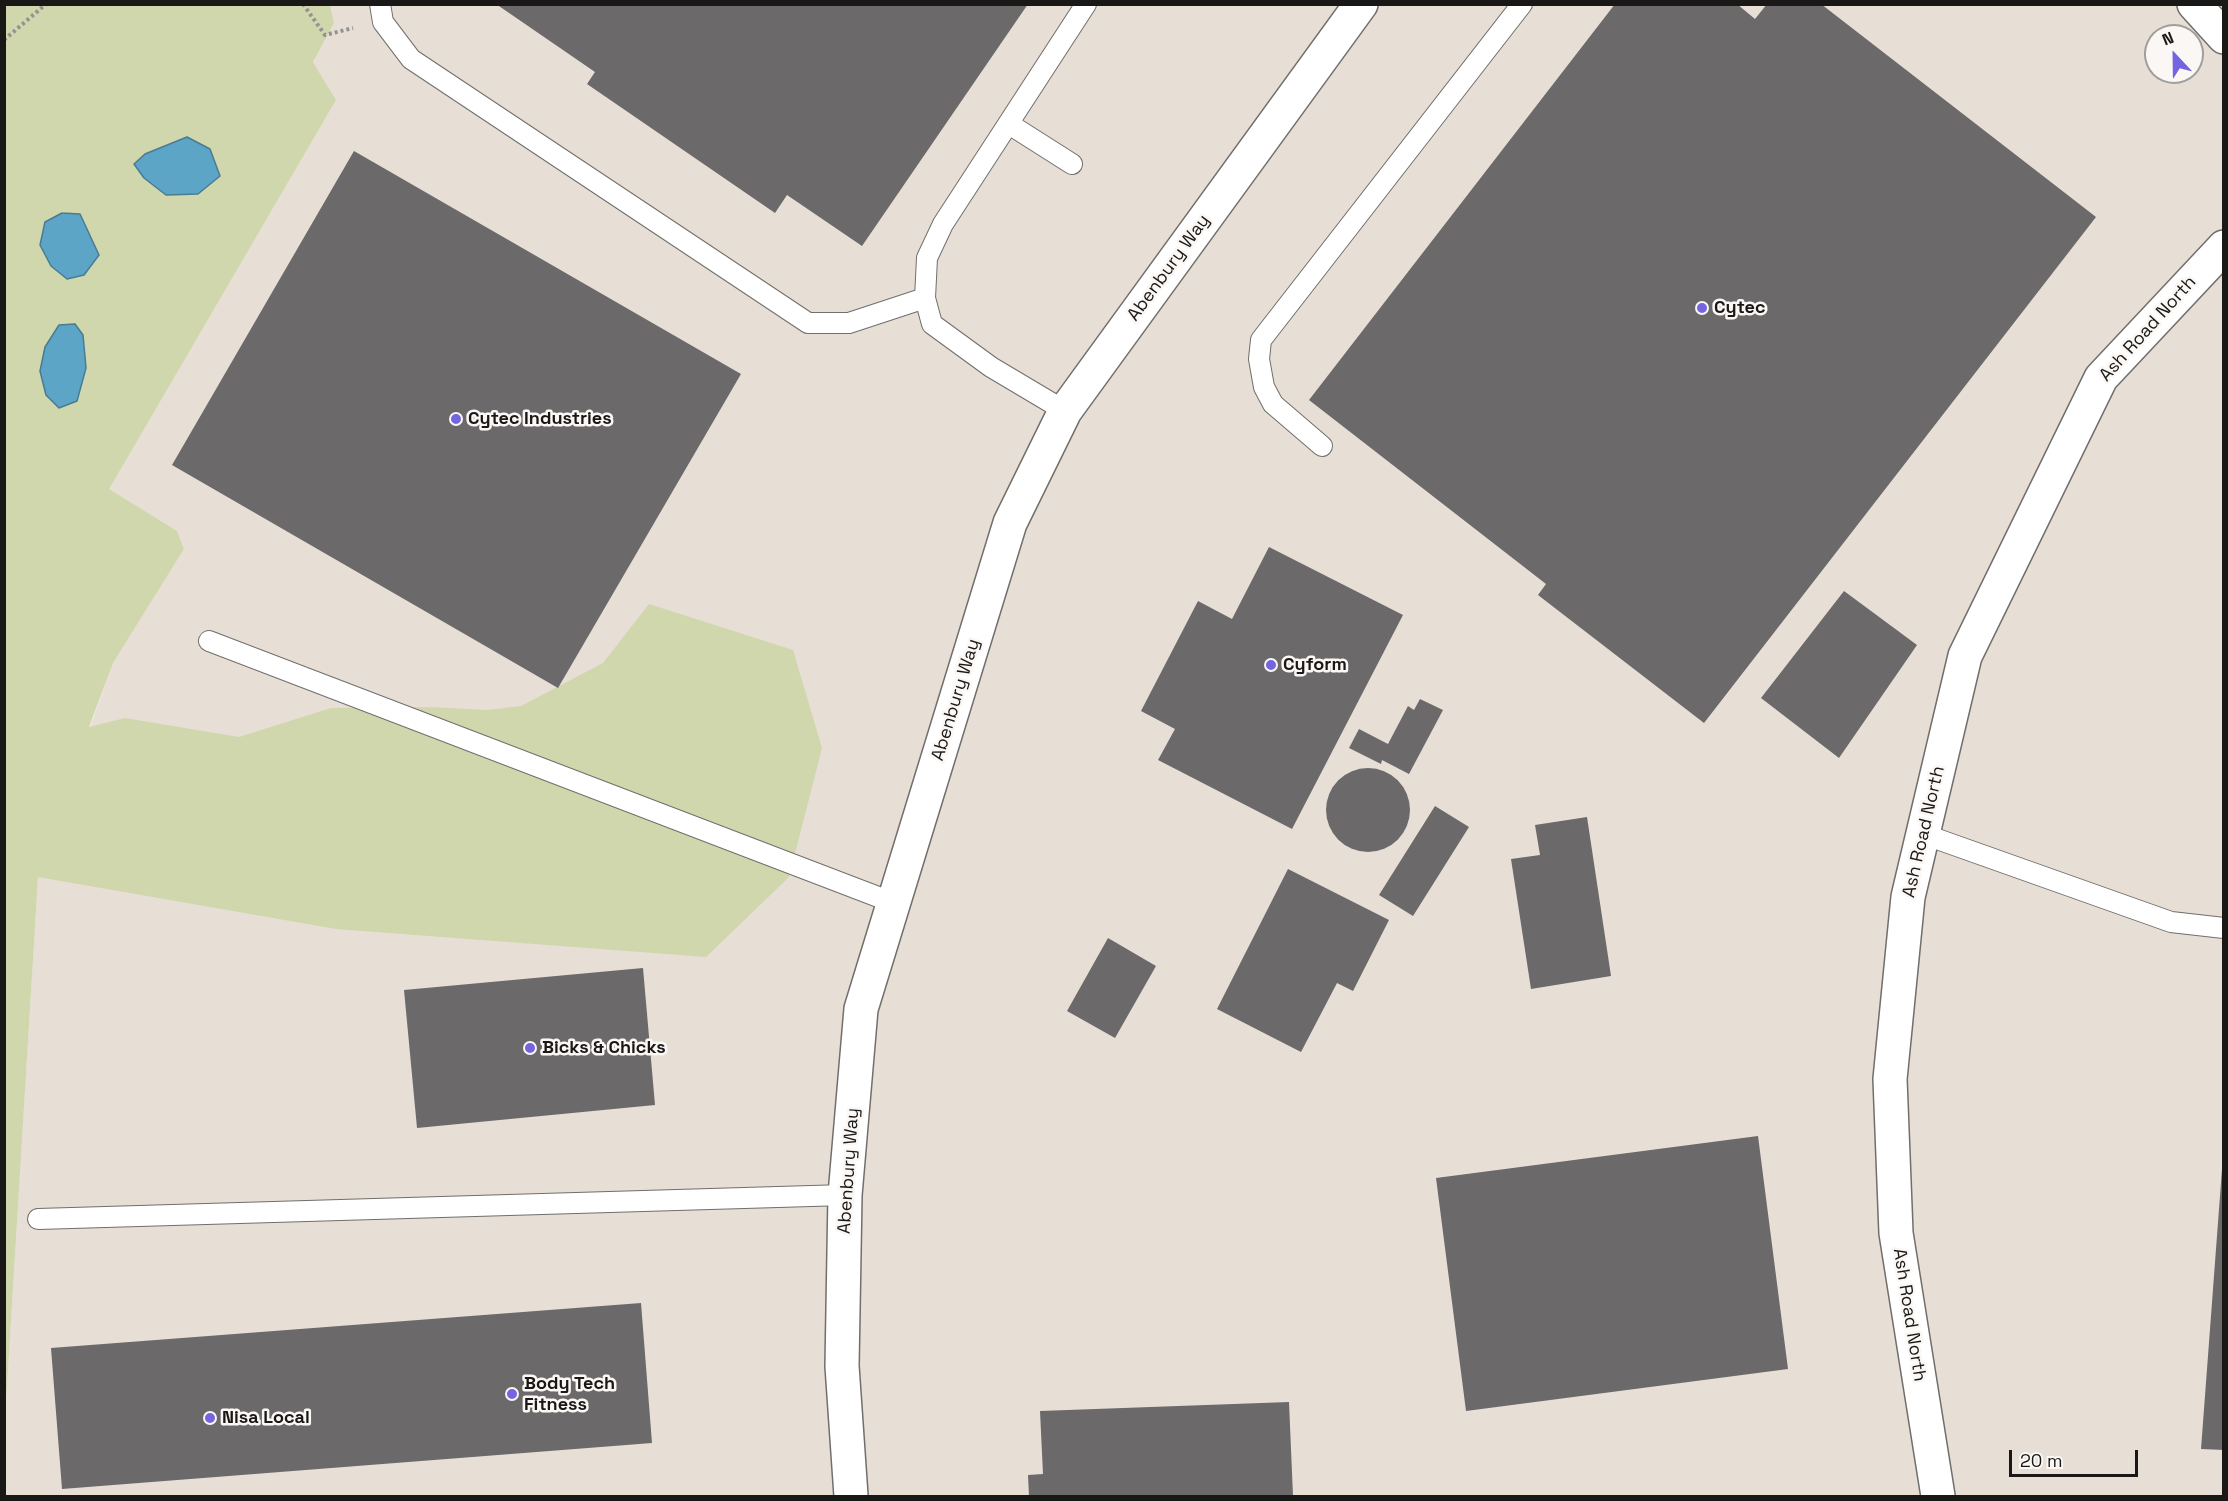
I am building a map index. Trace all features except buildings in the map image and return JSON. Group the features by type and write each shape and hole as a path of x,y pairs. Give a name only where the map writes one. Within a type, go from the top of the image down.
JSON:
{"street":[{"name":"Abenbury Way","path":"851,1497 842,1366 845,1195 861,1009 1010,523 1065,411 1361,4"},
{"path":"2194,4 2223,37"},
{"name":"Ash Road North","path":"1938,1497 1896,1233 1890,1079 1908,897 1965,656 2101,378 2223,247"}],"lane":[{"path":"1065,411 991,367 932,324 925,298 927,258 943,224 1086,4"},
{"path":"1322,446 1273,404 1264,387 1259,359 1260,340 1521,4"},
{"path":"382,13 411,59 808,323 849,323 925,298"},
{"path":"1009,124 1072,164"},
{"path":"209,640 894,903"},
{"path":"1923,834 2171,922 2223,928"},
{"path":"38,1220 845,1195"}],"path":[{"path":"4,40 46,4"},
{"path":"303,4 325,35 382,13"}],"shaded area":[{"path":"330,5 2223,5 2223,1496 5,1496 5,1419 38,876 113,663 184,549 177,531 108,489 336,100 313,62 334,23"}],"green space":[{"path":"5,5 330,5 334,23 313,62 336,100 109,489 177,531 184,549 113,663 89,727 125,718 239,737 331,708 431,707 487,710 521,706 603,663 649,604 793,650 822,748 789,877 706,957 336,929 38,877 5,1419","holes":["86,368 77,401 59,408"]}],"water":[{"path":"187,137 210,149 220,176 198,194 166,195 144,178 134,164 145,154"},
{"path":"62,213 80,214 99,255 84,275 67,279 51,266 40,245 45,222"},
{"path":"75,324 83,335 86,368 77,401 59,408 46,395 40,371 45,347 59,325"}],"place":[{"name":"Cytec","path":"1702,308"},
{"name":"Cytec Industries","path":"456,419"},
{"name":"Cyform","path":"1271,665"},
{"name":"Bicks & Chicks","path":"530,1048"},
{"name":"Body Tech Fitness","path":"512,1394"},
{"name":"Nisa Local","path":"210,1418"}]}
